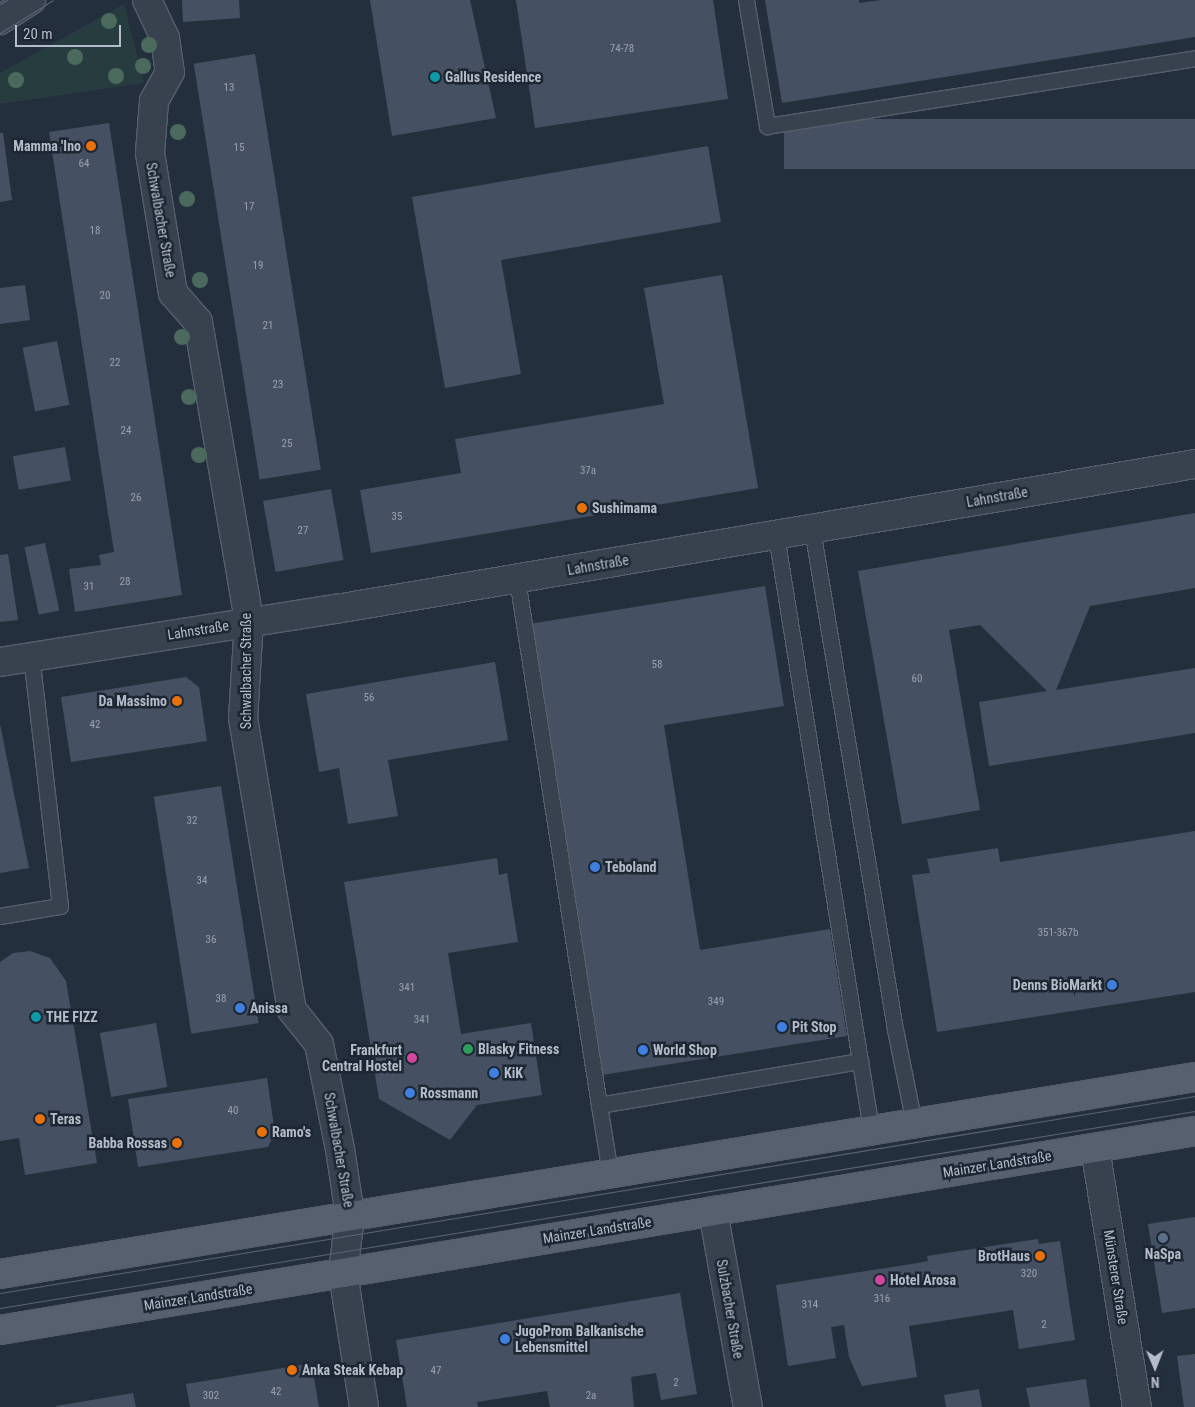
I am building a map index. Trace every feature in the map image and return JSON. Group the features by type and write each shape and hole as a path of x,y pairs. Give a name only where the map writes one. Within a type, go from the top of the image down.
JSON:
{"main road":[{"path":"0,1274 1195,1077"},
{"name":"Mainzer Landstraße","path":"0,1330 1195,1131"}],"street":[{"path":"0,20 31,0"},
{"name":"Schwalbacher Straße","path":"147,0 165,38 170,72 154,101 151,162 173,293 198,322 249,622 243,718 292,1010 319,1044 350,1215 343,1273 364,1407"},
{"name":"Lahnstraße","path":"0,662 517,579 1195,464"},
{"name":"Münsterer Straße","path":"1095,1148 1137,1407"},
{"name":"Sulzbacher Straße","path":"713,1211 748,1407"}],"lane":[{"path":"746,0 767,126 1195,58"},
{"path":"812,528 895,1029 914,1123"},
{"path":"776,535 871,1130"},
{"path":"517,579 610,1173"},
{"path":"0,916 60,906 31,657"},
{"path":"600,1105 860,1061"}],"green space":[{"path":"124,4 144,83 0,104 0,73"}],"building":[{"path":"182,0 239,0 240,18 183,22"},
{"name":"Gallus Residence","path":"370,0 470,0 496,118 392,136"},
{"path":"516,0 713,0 728,99 535,128"},
{"path":"765,0 859,0 859,3 881,0 1195,0 1195,37 782,103"},
{"path":"255,54 321,470 260,480 194,64"},
{"path":"784,119 1195,119 1195,169 784,169"},
{"path":"109,123 182,595 75,612 69,569 101,565 99,555 114,552 49,132"},
{"path":"0,133 3,133 12,200 0,202"},
{"path":"708,146 721,222 501,260 521,374 445,388 412,197"},
{"path":"722,275 758,488 371,553 360,490 461,473 455,439 664,404 644,288"},
{"path":"25,285 30,320 0,324 0,288"},
{"path":"57,341 69,405 35,411 23,348"},
{"path":"65,447 71,480 19,490 13,456"},
{"path":"331,489 344,560 276,572 263,501"},
{"path":"1195,513 1195,588 1090,606 1056,690 1195,668 1195,733 989,766 979,702 1047,691 980,625 949,630 980,810 902,824 858,571"},
{"path":"45,543 59,610 39,615 24,547"},
{"path":"8,554 18,620 0,622 0,555"},
{"path":"765,586 784,706 664,725 700,950 830,929 847,1036 602,1075 529,624"},
{"path":"495,662 508,740 388,760 398,816 348,824 339,768 319,772 306,694"},
{"path":"186,677 199,687 207,741 71,762 61,697"},
{"path":"0,724 29,868 0,873"},
{"path":"221,786 259,1023 191,1034 154,797"},
{"path":"1195,831 1195,992 937,1032 912,875 930,873 927,859 998,848 1000,862"},
{"path":"497,858 499,875 507,873 518,942 448,953 461,1034 531,1023 542,1095 477,1105 450,1140 379,1099 344,882"},
{"name":"THE FIZZ","path":"30,951 50,958 66,981 97,1163 25,1175 19,1138 0,1141 0,962 13,953"},
{"path":"156,1023 167,1087 111,1097 100,1033"},
{"path":"267,1078 275,1133 268,1147 138,1167 128,1099"},
{"path":"1195,1217 1195,1308 1162,1313 1148,1224"},
{"path":"1038,1239 1039,1244 1060,1241 1075,1340 1019,1349 1013,1310 909,1326 917,1377 862,1386 849,1357 844,1325 831,1327 836,1358 788,1366 776,1285 918,1263 928,1261 927,1256"},
{"path":"680,1293 697,1394 661,1400 656,1373 631,1377 634,1407 550,1407 547,1391 477,1402 478,1407 407,1407 396,1340"},
{"path":"1195,1354 1195,1407 1184,1407 1177,1356"},
{"path":"301,1365 313,1372 319,1407 190,1407 186,1384"},
{"path":"1086,1379 1090,1407 1030,1407 1026,1388"},
{"path":"979,1389 982,1407 946,1407 944,1395"},
{"path":"133,1393 136,1407 56,1407 56,1406"}],"tram line":[{"path":"0,4 7,0"},
{"path":"0,33 53,0"},
{"path":"0,1293 1195,1096"},
{"path":"0,1308 1195,1111"}],"place":[{"name":"Gallus Residence","path":"435,77"},
{"name":"Mamma 'Ino","path":"91,146"},
{"name":"Sushimama","path":"582,508"},
{"name":"Da Massimo","path":"177,701"},
{"name":"Teboland","path":"595,867"},
{"name":"Denns BioMarkt","path":"1112,985"},
{"name":"Anissa","path":"240,1008"},
{"name":"THE FIZZ","path":"36,1017"},
{"name":"Pit Stop","path":"782,1027"},
{"name":"Blasky Fitness","path":"468,1049"},
{"name":"World Shop","path":"643,1050"},
{"name":"Frankfurt Central Hostel","path":"412,1058"},
{"name":"KiK","path":"494,1073"},
{"name":"Rossmann","path":"410,1093"},
{"name":"Teras","path":"40,1119"},
{"name":"Ramo's","path":"262,1132"},
{"name":"Babba Rossas","path":"177,1143"},
{"name":"NaSpa","path":"1163,1238"},
{"name":"BrotHaus","path":"1040,1256"},
{"name":"Hotel Arosa","path":"880,1280"},
{"name":"JugoProm Balkanische Lebensmittel","path":"505,1339"},
{"name":"Anka Steak Kebap","path":"292,1370"}]}
